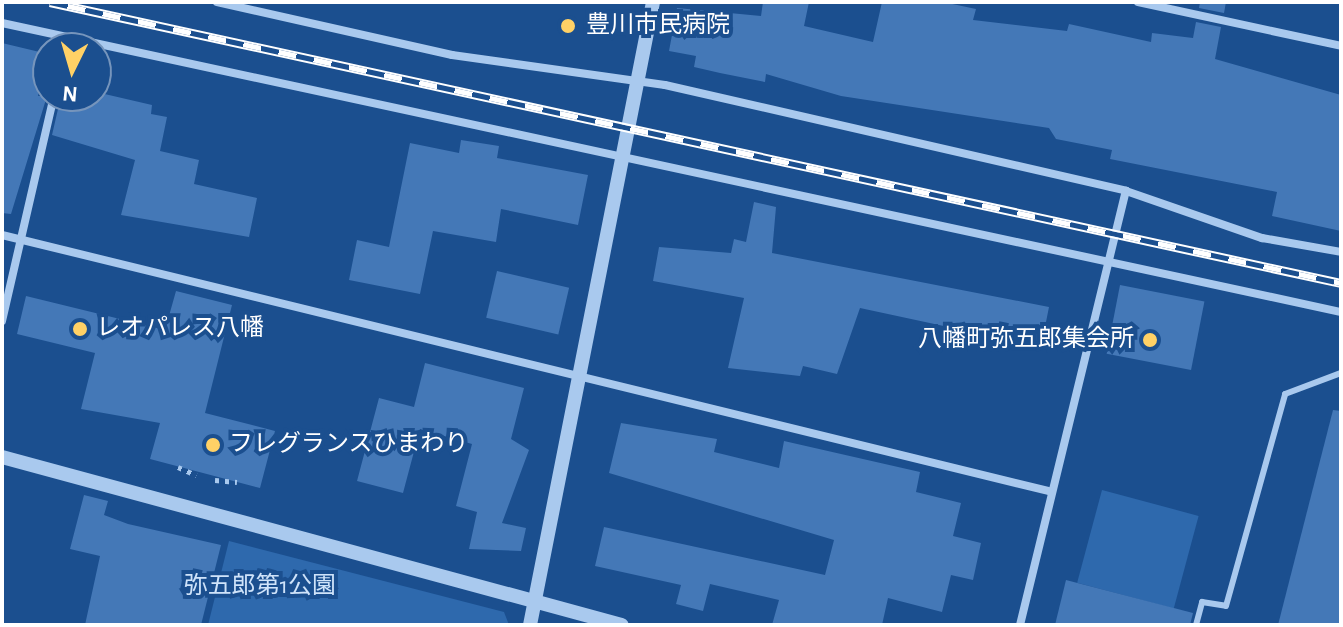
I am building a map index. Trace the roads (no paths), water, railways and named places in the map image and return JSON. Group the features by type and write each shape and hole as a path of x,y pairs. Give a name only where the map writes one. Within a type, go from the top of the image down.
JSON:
{"street":[{"path":"217,2 452,55 639,79 1126,191 1262,238 1341,252"},
{"path":"530,625 575,380 653,2"},
{"path":"1138,2 1341,46"},
{"path":"2,23 44,32"},
{"path":"112,46 624,153 1341,312"},
{"path":"2,321 50,112"},
{"path":"1020,625 1048,491 1126,191"},
{"path":"2,235 575,380 1048,491"},
{"path":"2,457 622,625"}],"lane":[{"path":"1196,625 1202,602 1226,606 1285,394 1341,373"}],"railway":[{"path":"50,2 1341,283"}],"place":[{"name":"豊川市民病院","path":"568,26"},
{"name":"レオパレス八幡","path":"80,329"},
{"name":"八幡町弥五郎集会所","path":"1150,340"},
{"name":"フレグランスひまわり","path":"213,445"}],"park label":[{"name":"弥五郎第1公園","path":"260,587"}]}
